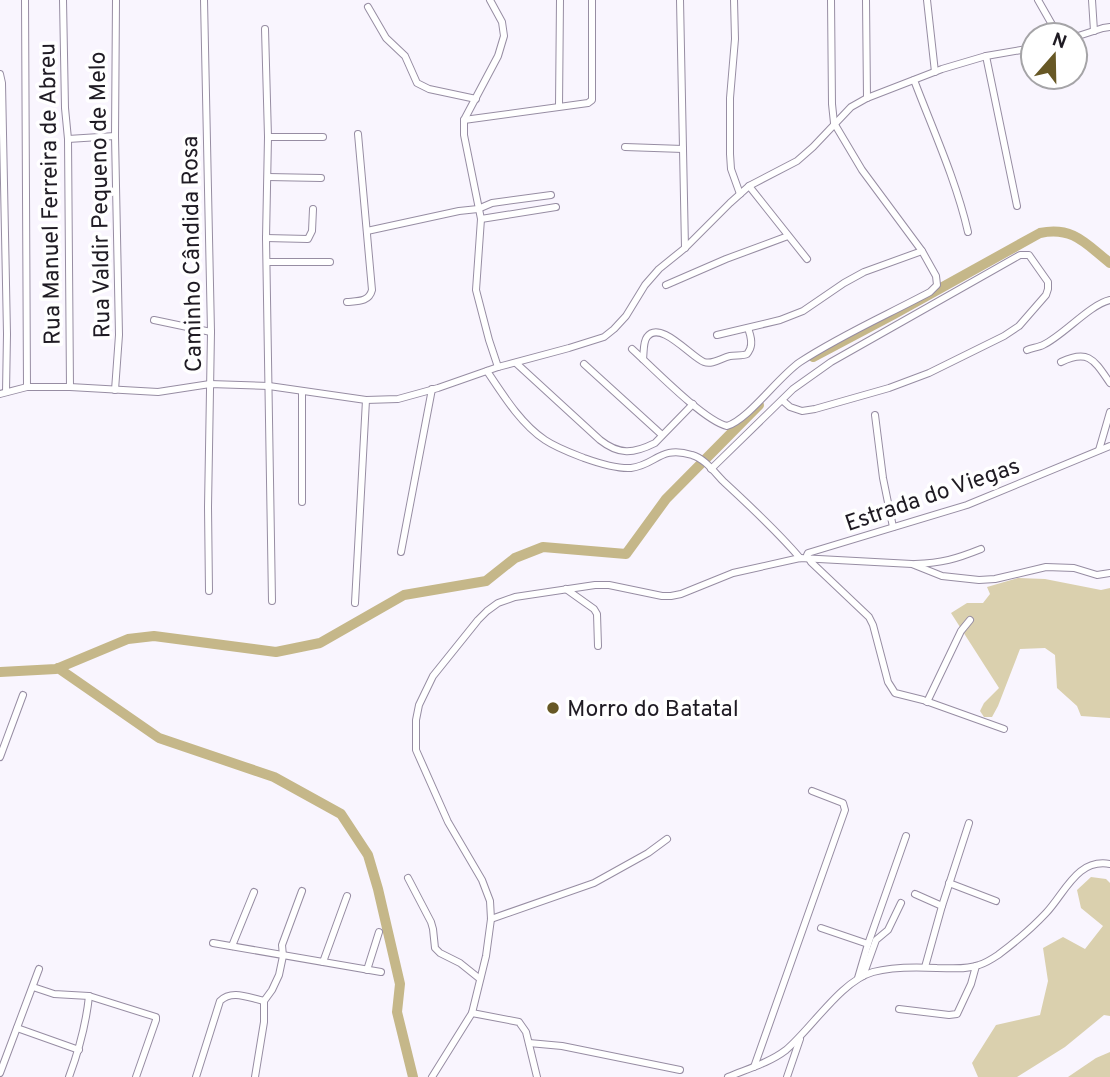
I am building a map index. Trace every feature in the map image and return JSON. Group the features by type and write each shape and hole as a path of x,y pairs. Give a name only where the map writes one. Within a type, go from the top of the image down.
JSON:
{"street":[{"path":"25,0 27,387"},
{"name":"Rua Manuel Ferreira de Abreu","path":"63,0 68,139 70,387"},
{"name":"Rua Valdir Pequeno de Melo","path":"115,390 119,335 115,135 116,0"},
{"name":"Caminho Cândida Rosa","path":"204,0 211,332 209,591"},
{"path":"490,0 502,22 504,36 498,56 464,120 464,135 481,219 476,290 498,367"},
{"path":"559,106 560,0"},
{"path":"464,120 588,103 592,100 592,0"},
{"path":"680,0 685,248"},
{"path":"734,0 730,154 731,169 740,194"},
{"path":"632,349 692,404 719,424 731,425 798,363 934,288 936,276 922,251 862,170 834,123 831,0"},
{"path":"866,0 867,98"},
{"path":"927,0 935,72"},
{"path":"1038,0 1050,21"},
{"path":"1092,0 1094,31"},
{"path":"368,8 386,38 405,56 417,83 429,89 476,99"},
{"path":"1089,33 1110,27"},
{"path":"265,29 272,601"},
{"path":"0,74 7,334 3,393 27,387 158,392 210,384 269,386 366,400 398,399 604,337 626,316 645,285 659,269 685,248 749,186 797,161 850,107 935,72 986,56 1019,50"},
{"path":"986,56 1017,206"},
{"path":"914,80 956,191 968,232"},
{"path":"346,302 366,300 372,293 358,134"},
{"path":"68,139 115,135"},
{"path":"268,137 323,137"},
{"path":"625,147 683,149"},
{"path":"268,177 321,178"},
{"path":"749,186 807,259"},
{"path":"367,231 478,209 492,203 551,195"},
{"path":"481,219 556,207"},
{"path":"266,238 308,239 312,231 313,209"},
{"path":"666,285 788,236"},
{"path":"716,335 780,320 803,311 864,272 922,251"},
{"path":"710,468 793,388 842,356 1020,255 1029,255 1048,282 1046,295 1019,326 929,373 889,388 815,409 796,410 782,400"},
{"path":"267,262 330,262"},
{"path":"1027,350 1044,345 1096,307 1110,300"},
{"path":"154,320 211,332"},
{"path":"643,359 645,342 651,333 676,341 705,362 746,354 752,342 748,328"},
{"path":"1061,362 1084,356 1091,359 1110,383"},
{"path":"516,363 609,447 618,451 626,452 655,443 692,404"},
{"path":"584,364 662,435"},
{"path":"486,371 533,430 559,448 593,461 630,468 641,466 661,454 675,452 696,456 869,617 892,689 900,695 1004,729"},
{"path":"784,376 793,388"},
{"path":"401,552 432,389"},
{"path":"302,391 302,502"},
{"path":"355,603 366,400"},
{"path":"1099,450 1110,412"},
{"path":"875,415 893,527"},
{"name":"Estrada do Viegas","path":"804,557 814,551 967,505 1110,446"},
{"path":"912,564 953,560 981,549"},
{"name":"Estrada do Viegas","path":"432,1077 472,1013 486,956 491,901 482,880 448,822 416,750 417,712 433,677 487,611 498,603 515,597 595,585 610,585 671,596 733,573 804,557 912,564 942,576 979,580 1046,567 1074,568 1097,575 1110,573"},
{"path":"566,589 597,614 598,646"},
{"path":"927,702 961,631 970,620"},
{"path":"0,757 23,695"},
{"path":"754,1067 845,810 842,803 812,791"},
{"path":"925,967 969,822"},
{"path":"860,977 868,944 906,836"},
{"path":"491,919 594,883 648,853 667,839"},
{"path":"728,1077 772,1059 782,1052 801,1037 845,988 860,977 873,972 925,967 976,967 999,954 1047,912 1081,870 1095,863 1110,864"},
{"path":"408,878 431,922 435,948 460,962 480,979"},
{"path":"949,883 996,901"},
{"path":"255,1077 264,1022 264,1002 278,975 283,956 282,945 302,891"},
{"path":"232,946 254,892"},
{"path":"915,894 942,905"},
{"path":"323,962 347,896"},
{"path":"860,977 876,940 888,930 901,903"},
{"path":"821,928 868,944"},
{"path":"368,970 379,932"},
{"path":"213,943 381,972"},
{"path":"899,1009 957,1014 976,967"},
{"path":"0,1073 39,969"},
{"path":"33,987 54,994 89,996 156,1017 136,1077"},
{"path":"195,1077 224,997 234,995 264,1002"},
{"path":"69,1077 85,1027 89,996"},
{"path":"472,1013 519,1022 526,1032 537,1077"},
{"path":"17,1028 79,1050"},
{"path":"787,1077 801,1037"},
{"path":"529,1043 562,1046 680,1070"}],"shaded area":[{"path":"1018,578 1045,579 1101,590 1110,588 1110,718 1081,716 1077,706 1057,688 1055,655 1045,648 1020,649 992,717 984,717 980,711 999,688 951,613 967,603 983,603 990,594 987,587"},
{"path":"1091,877 1106,879 1110,883 1110,1016 1104,1015 1065,1047 1017,1077 978,1077 972,1063 996,1025 1040,1015 1048,981 1043,948 1063,937 1085,949 1103,926 1081,908 1077,890"},
{"path":"1110,1052 1110,1077 1068,1077 1096,1058"}],"waterway":[{"path":"813,357 1040,233 1070,234 1086,243 1110,263"},
{"path":"0,672 56,669 128,639 154,636 276,652 320,643 404,595 486,581 515,558 543,547 626,554 666,499 759,405"},
{"path":"58,668 159,738 274,777 341,814 368,855 378,889 400,984 397,1012 413,1077"}],"place":[{"name":"Morro do Batatal","path":"553,708"}]}
